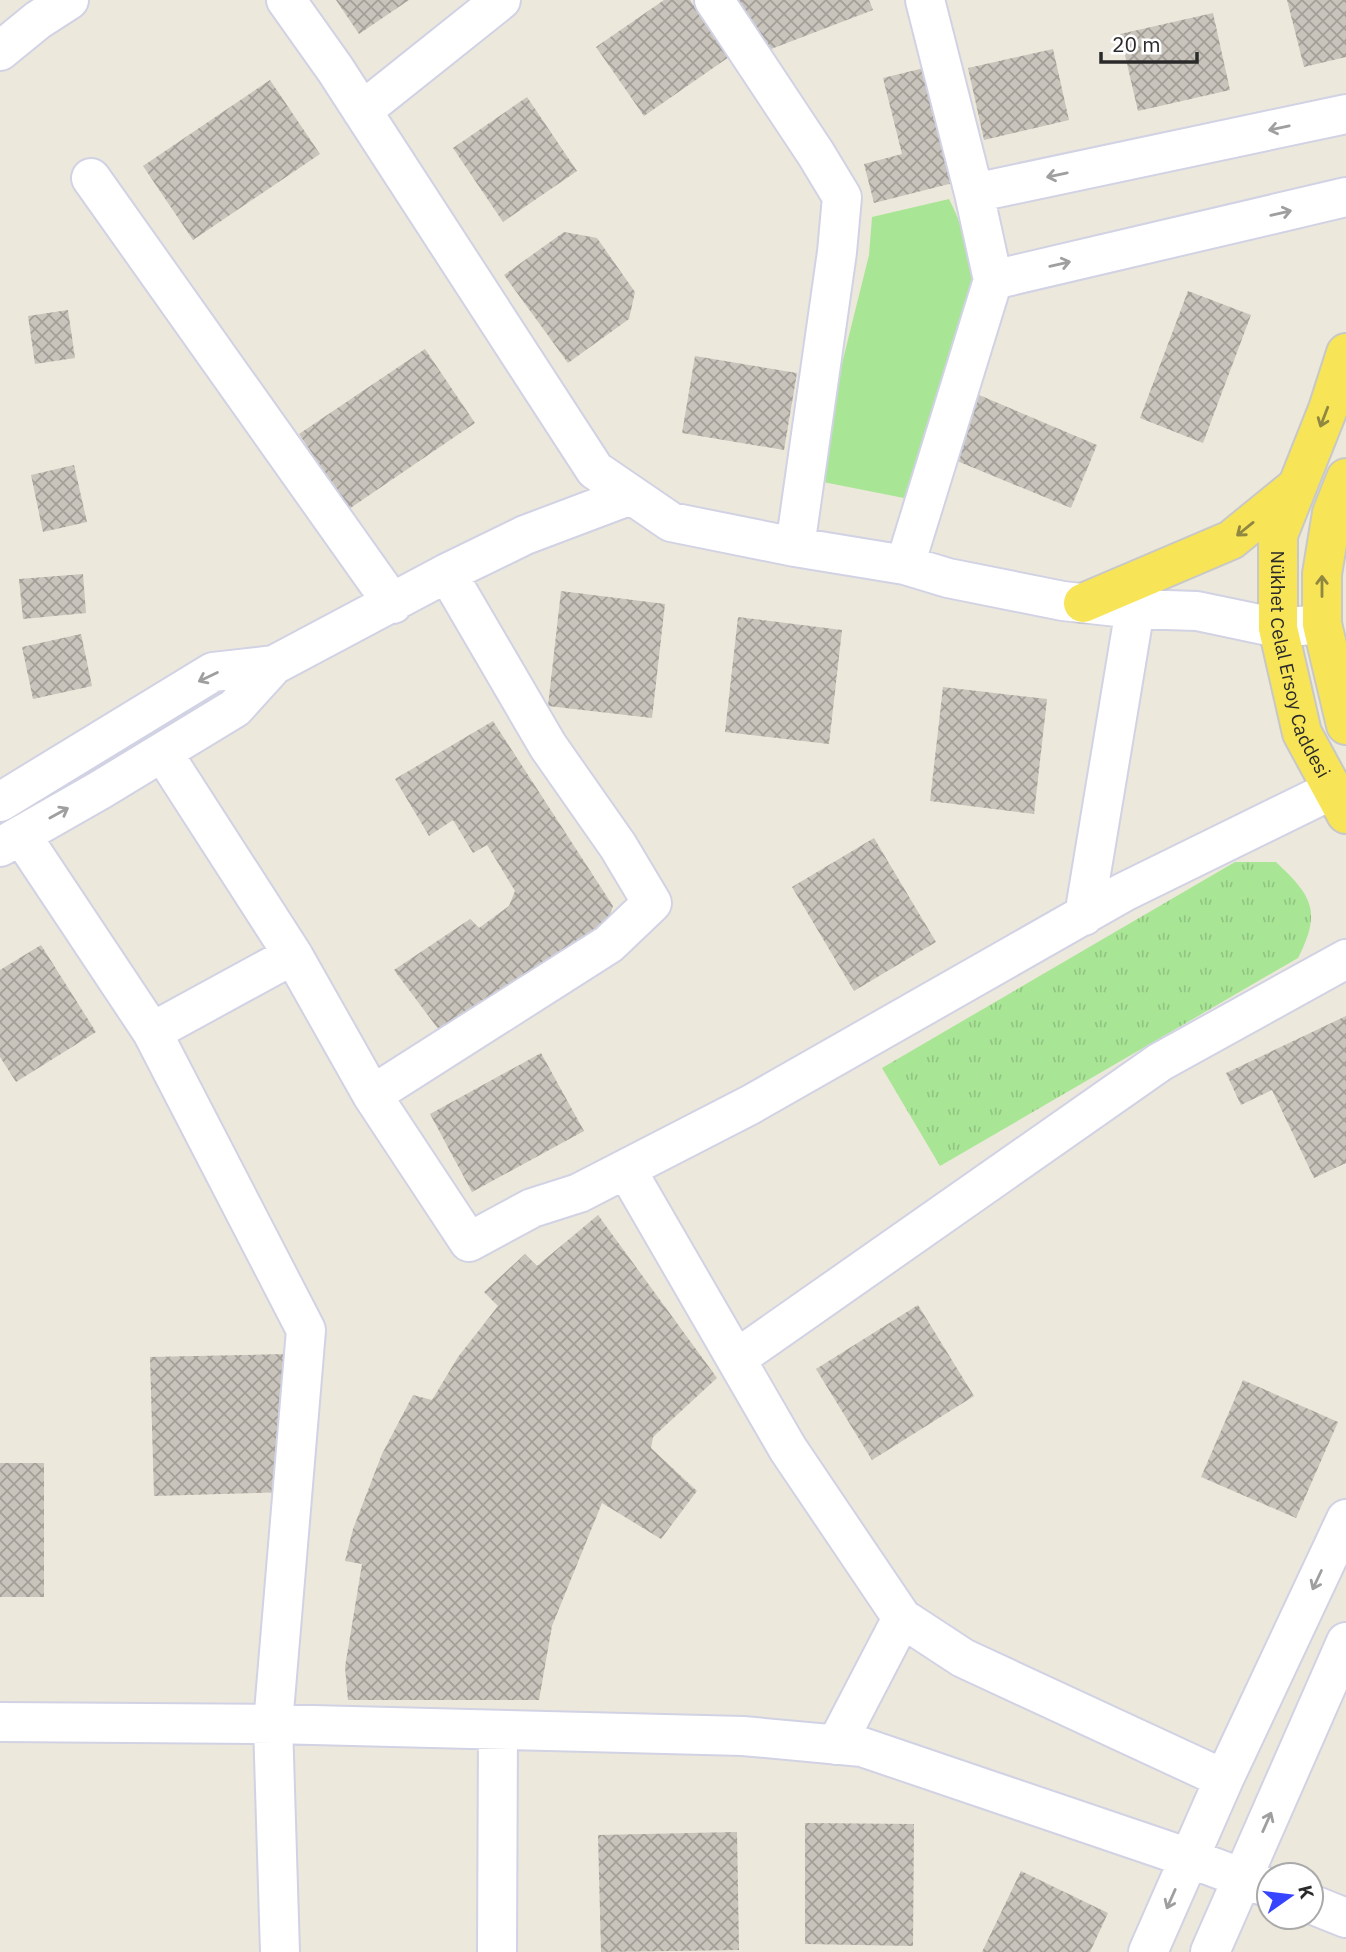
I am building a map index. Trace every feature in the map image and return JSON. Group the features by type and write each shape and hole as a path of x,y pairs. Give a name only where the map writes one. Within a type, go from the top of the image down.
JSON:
{"main road":[{"name":"Nükhet Celal Ersoy Caddesi","path":"1339,802 1302,733 1278,628 1279,535 1328,409 1346,353"},
{"name":"Nükhet Celal Ersoy Caddesi","path":"1346,478 1332,513 1324,562 1322,624 1346,724"},
{"path":"1083,603 1231,540 1298,486"}],"street":[{"path":"0,51 38,20 69,0"},
{"path":"286,0 362,111 595,470 671,522 905,565 948,578 1083,603 1135,609 1197,611 1278,628 1322,624"},
{"path":"362,111 501,0"},
{"path":"714,0 842,197 837,253 796,547"},
{"path":"905,565 993,280 925,0"},
{"path":"974,193 1346,114"},
{"path":"91,178 393,604"},
{"path":"993,280 1346,197"},
{"path":"280,1952 273,1724 306,1330 152,1032 10,841 163,753 234,708 274,665 447,573 525,535 631,495"},
{"path":"372,1095 609,944 652,903 618,846 548,746 447,573"},
{"path":"1084,916 1135,609"},
{"path":"0,802 214,672 274,665"},
{"path":"163,753 293,954 372,1095 469,1242 532,1208 579,1193 750,1105 1124,892 1339,802"},
{"path":"152,1032 293,954"},
{"path":"736,1359 1160,1062 1346,959"},
{"path":"626,1169 788,1449 902,1618 963,1658 1224,1779"},
{"path":"1148,1952 1224,1779 1346,1519"},
{"path":"836,1745 902,1618"},
{"path":"1264,1861 1346,1642"},
{"path":"0,1722 273,1724 743,1736 862,1747 1255,1883"},
{"path":"497,1952 498,1730"},
{"path":"1210,1952 1255,1884"},
{"path":"1325,1910 1346,1918"}],"green space":[{"path":"949,199 967,246 972,295 914,500 813,480 869,255 872,217"},
{"path":"1235,862 1276,862 1305,895 1311,916 1310,928 1298,958 940,1166 882,1068"}],"building":[{"path":"336,0 409,0 359,34"},
{"path":"664,0 690,0 729,57 644,116 596,47"},
{"path":"738,0 869,0 873,10 758,54"},
{"path":"1287,0 1346,0 1346,57 1304,67"},
{"path":"1213,13 1230,90 1138,111 1120,34"},
{"path":"1053,49 1069,120 984,140 968,68"},
{"path":"924,68 953,183 874,203 864,164 902,154 883,78"},
{"path":"270,80 320,154 193,240 143,166"},
{"path":"527,97 577,171 503,222 453,148"},
{"path":"564,232 597,238 635,292 629,319 568,363 504,275"},
{"path":"1188,291 1251,315 1203,443 1140,418"},
{"path":"68,310 75,358 35,364 28,316"},
{"path":"425,349 475,423 349,509 299,434"},
{"path":"695,356 797,373 784,450 682,433"},
{"path":"972,392 1097,445 1071,508 945,456"},
{"path":"74,465 87,522 43,532 31,475"},
{"path":"83,574 86,613 23,619 19,579"},
{"path":"561,591 665,604 652,718 548,706"},
{"path":"738,617 842,630 829,744 725,732"},
{"path":"81,634 92,686 33,699 22,647"},
{"path":"943,687 1047,699 1034,814 930,801"},
{"path":"493,721 613,906 606,927 445,1038 394,970 470,919 479,928 509,906 515,891 487,845 473,853 453,820 429,836 395,779"},
{"path":"874,838 936,942 854,991 792,887"},
{"path":"41,945 96,1032 16,1082 0,1057 0,970"},
{"path":"1346,1016 1346,1163 1314,1178 1272,1090 1241,1105 1226,1073"},
{"path":"541,1053 584,1131 472,1192 430,1114"},
{"path":"598,1215 717,1378 653,1437 651,1448 697,1491 661,1539 602,1503 552,1626 539,1700 348,1700 345,1667 362,1564 345,1561 353,1529 382,1454 413,1395 432,1400 458,1357 498,1306 484,1292 525,1254 537,1266"},
{"path":"918,1305 974,1396 872,1460 816,1369"},
{"path":"285,1354 289,1492 154,1496 150,1357"},
{"path":"1243,1380 1338,1422 1296,1518 1201,1477"},
{"path":"0,1463 44,1463 44,1597 0,1597"},
{"path":"805,1823 914,1824 913,1946 805,1944"},
{"path":"737,1832 739,1950 601,1952 598,1835"},
{"path":"1021,1871 1108,1913 1090,1952 982,1952"}]}
